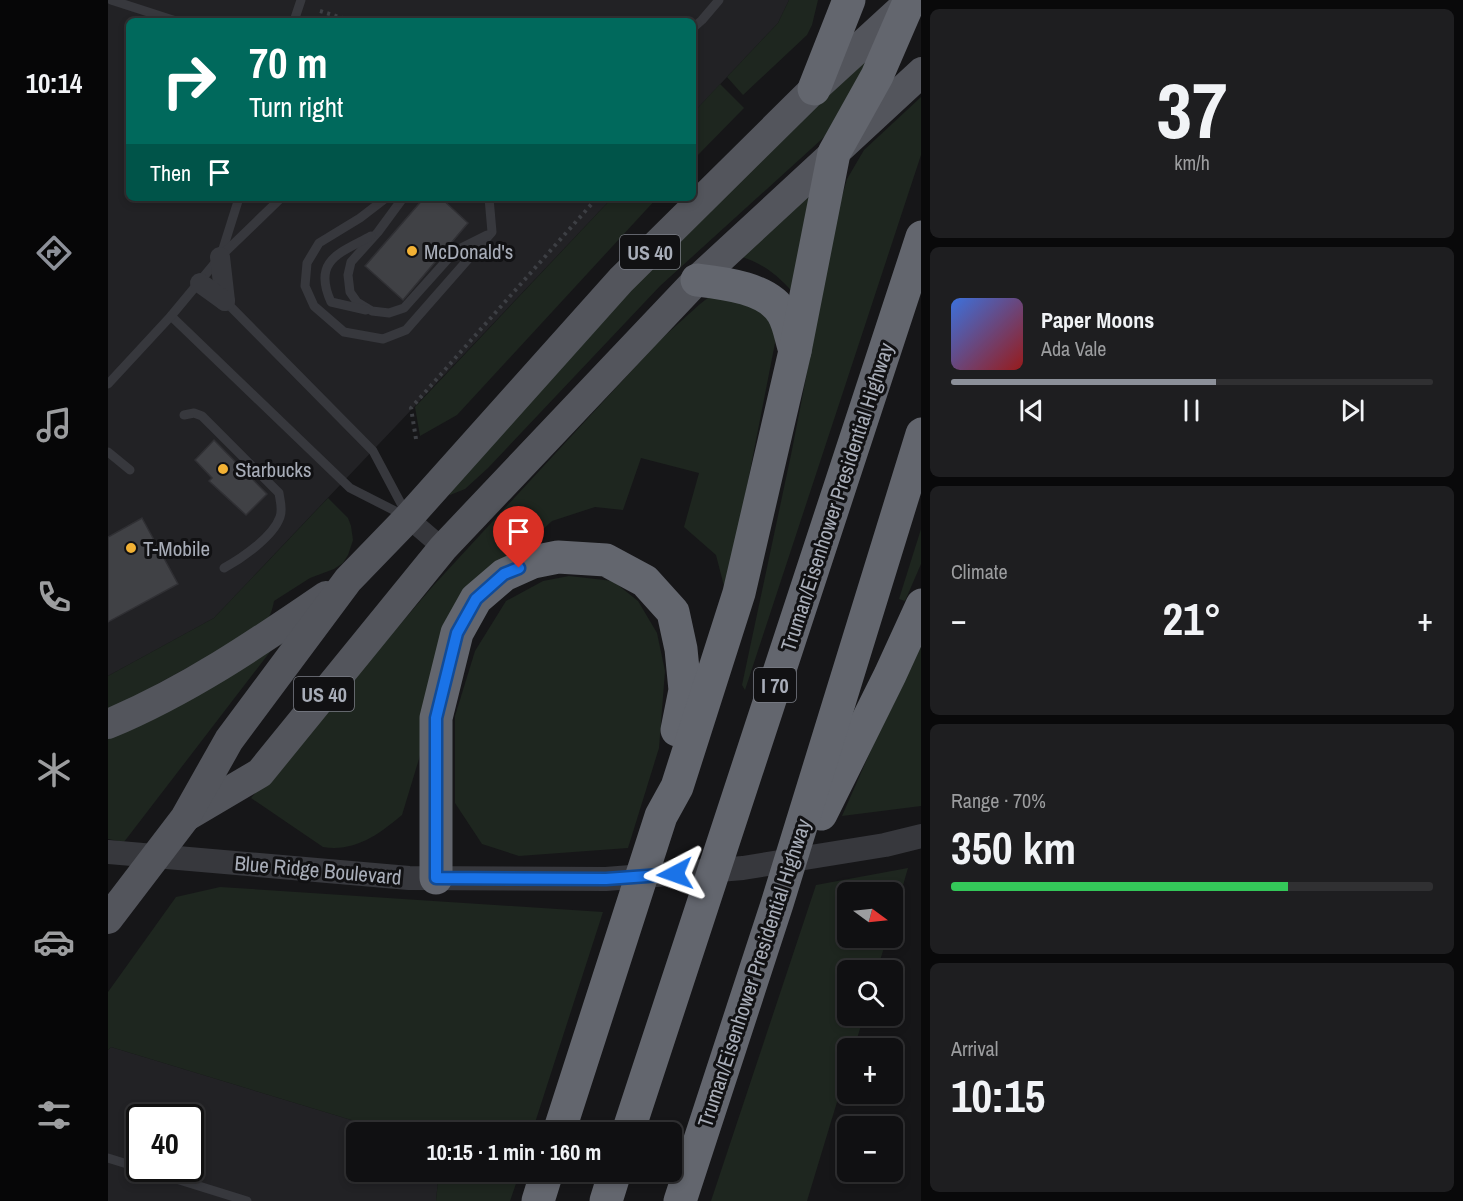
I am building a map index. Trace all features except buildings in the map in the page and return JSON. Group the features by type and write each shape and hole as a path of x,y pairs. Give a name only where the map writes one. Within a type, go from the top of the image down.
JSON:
{"highway":[{"path":"814,89 849,0"},
{"path":"661,816 677,787 739,592 795,351 834,153 877,76 913,3"},
{"name":"Truman/Eisenhower Presidential Highway","path":"631,1122 921,237"},
{"path":"697,279 733,285 765,297 783,313 795,351"},
{"name":"Truman/Eisenhower Presidential Highway","path":"680,1201 777,904 921,434"},
{"path":"436,878 436,718 457,633 476,599 504,574 533,562 558,557 606,560 645,581 673,612 681,649 685,690 661,816 562,1122"},
{"path":"777,904 890,675 921,605"},
{"path":"538,1201 544,1182"},
{"path":"606,1201 612,1182"}],"main road":[{"name":"US 40","path":"108,919 185,818 229,740 348,580 408,518 621,280 814,89 913,3"},
{"name":"US 40","path":"185,818 260,773 442,548 697,279 921,72"},
{"path":"108,724 193,683 255,645 348,580"}],"street":[{"path":"220,258 225,302"},
{"path":"200,283 225,302"},
{"path":"408,518 442,548"},
{"name":"Blue Ridge Boulevard","path":"108,852 409,878 606,879 743,868 885,845 921,836"}],"lane":[{"path":"111,0 167,18"},
{"path":"295,18 302,0"},
{"path":"696,26 719,0"},
{"path":"220,258 238,201"},
{"path":"108,384 171,316 220,258 278,201"},
{"path":"382,201 360,218 319,243 307,263 305,286 314,306 344,332 383,339 406,330 492,232 489,201"},
{"path":"372,311 357,302 350,292 348,275 351,262 378,232 401,201"},
{"path":"378,232 335,255 327,266 323,279 331,302 389,313 404,308 455,251 492,232"},
{"path":"225,302 373,451 408,518"},
{"path":"171,316 350,488 408,518"},
{"path":"184,415 194,413 202,416 279,493 281,515 275,525 256,546 224,568"},
{"path":"108,452 130,470"},
{"path":"108,1158 126,1164"},
{"path":"185,1182 247,1201"}],"path":[{"path":"320,11 342,18"},
{"path":"416,439 411,408 594,201"}],"shaded area":[{"path":"108,0 789,0 778,23 696,110 696,18 126,18 126,201 609,201 214,618 108,676"},
{"path":"789,0 818,0 812,25 807,35 743,95 727,77 778,23"},
{"path":"893,27 833,129 660,286 488,468 465,489 450,495 448,492 670,246"},
{"path":"720,84 744,108 696,157 696,110"},
{"path":"921,97 921,155 745,690 742,685 792,450 839,207 847,179 864,150"},
{"path":"820,183 797,297 771,272 739,256"},
{"path":"609,201 654,201 457,415 420,436 415,407"},
{"path":"722,295 764,311 775,331 775,343 726,594 716,555 684,527 699,473 641,458 623,510 595,507 552,521 507,562 462,617 402,815 366,840 345,847 323,847 251,798 433,586 660,340 709,297"},
{"path":"328,498 348,518 351,526 353,540 343,563 310,578 274,601 270,616 260,628 108,711 108,676 214,618"},
{"path":"921,529 921,564 905,601 899,599"},
{"path":"569,576 613,581 638,601 657,633 665,671 659,748 628,848 519,856 482,844 455,803 455,716 475,651 506,601 543,581"},
{"path":"921,636 921,806 842,816"},
{"path":"276,644 124,842 108,839 108,737"},
{"path":"908,868 903,885 903,882 837,882 837,948 884,948 880,960 837,960 837,1026 861,1026 857,1038 837,1038 837,1102 807,1201 711,1201 816,885"},
{"path":"220,887 603,912 535,1122 358,1122 111,1047 108,1050 108,992 176,897"},
{"path":"111,1047 358,1122 346,1122 346,1182 438,1182 436,1201 108,1201 108,1050"},
{"path":"438,1182 517,1182 510,1201 436,1201"}],"place":[{"name":"McDonald's","path":"412,251"},
{"name":"Starbucks","path":"223,469"},
{"name":"T-Mobile","path":"131,548"}],"route":[{"path":"519,568 504,574 476,599 457,633 436,718 436,878 606,879 675,874"}]}
